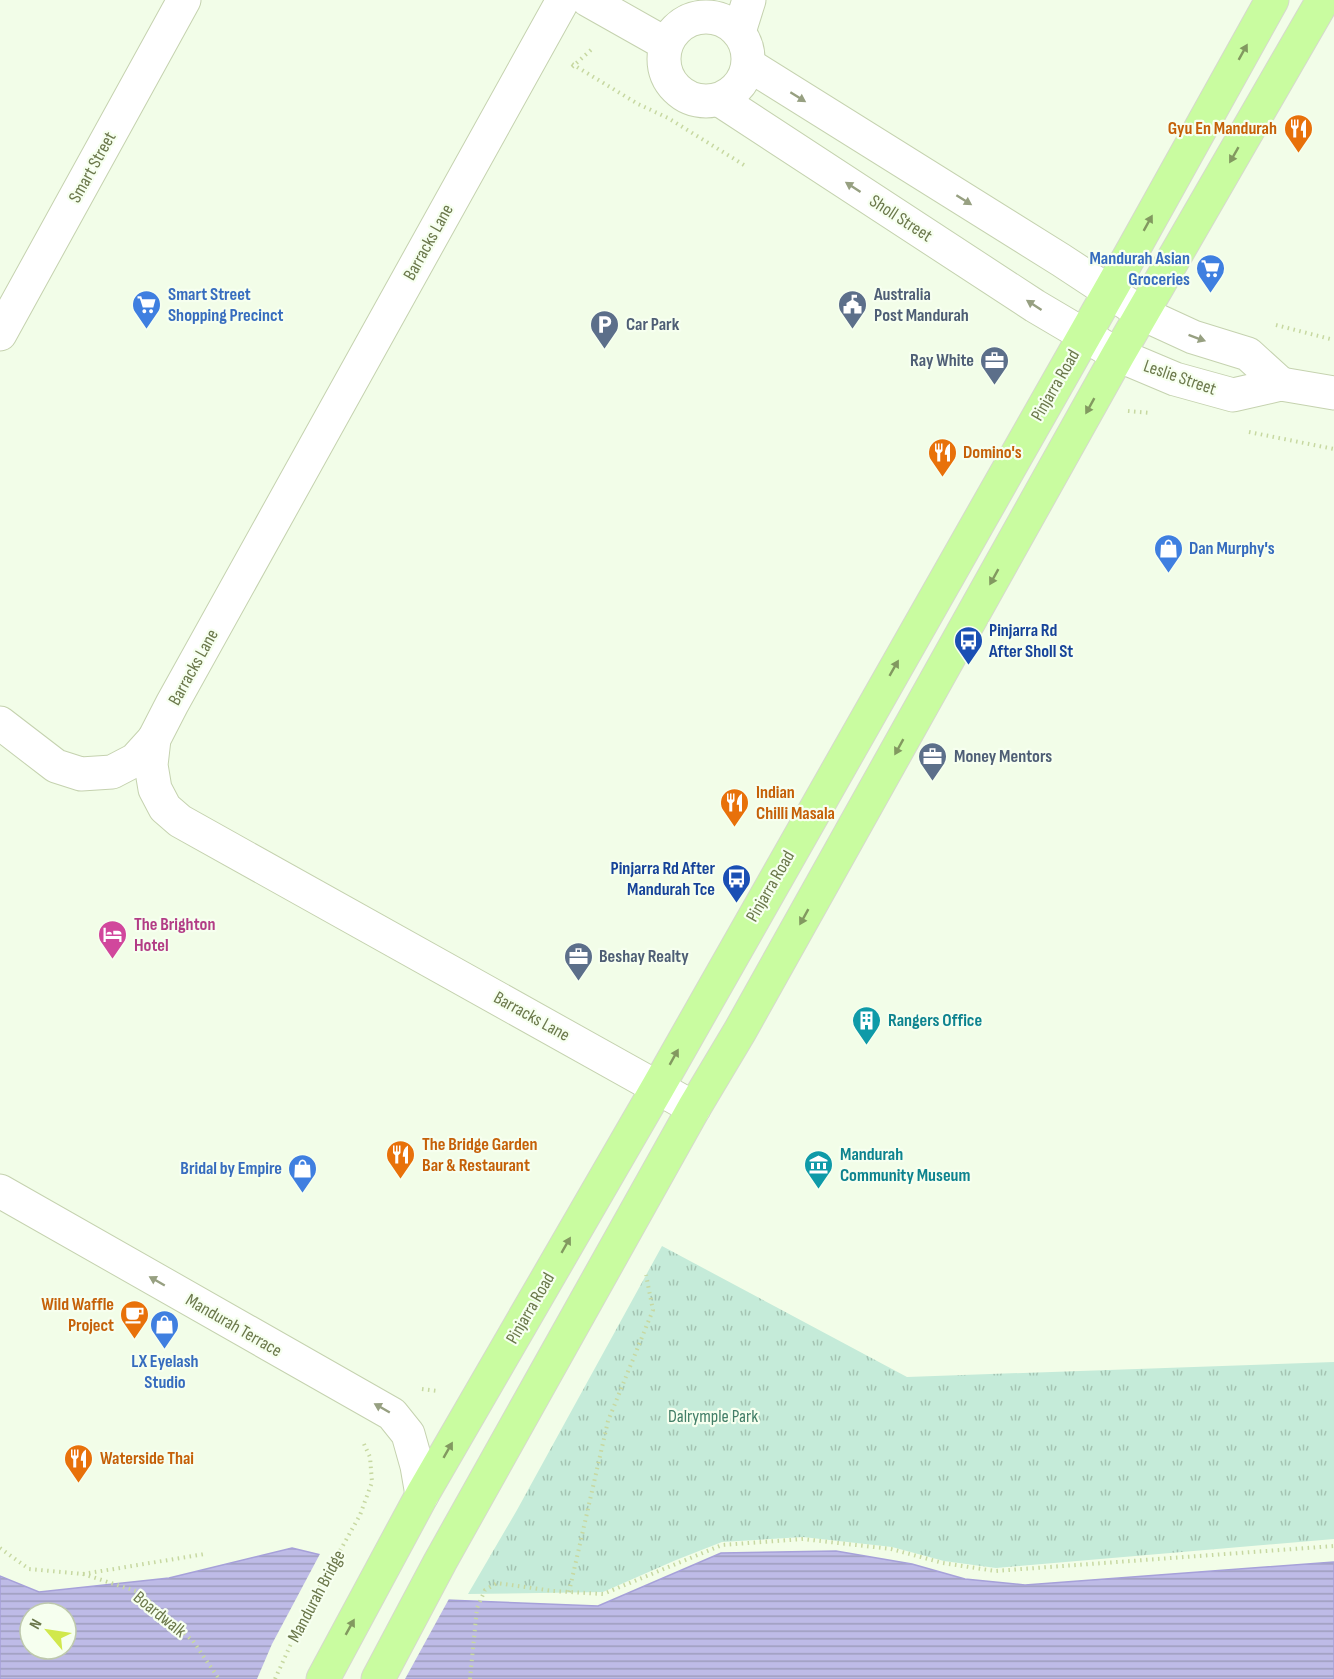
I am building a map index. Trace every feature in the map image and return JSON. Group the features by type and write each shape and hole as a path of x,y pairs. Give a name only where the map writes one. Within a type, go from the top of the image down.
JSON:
{"main road":[{"name":"Pinjarra Road","path":"323,1679 422,1496 658,1087 1272,0"},
{"path":"378,1679 440,1562 694,1108 746,1020 1118,355 1323,0"}],"street":[{"name":"Smart Street","path":"0,334 184,0"},
{"name":"Barracks Lane","path":"562,0 154,739 151,765 155,789 165,808 180,822 694,1108"},
{"path":"588,0 666,44"},
{"path":"739,32 749,0"},
{"path":"706,9 711,17 724,20 739,32 748,52 749,65 739,86 720,99 706,102 693,100 681,94 665,72 663,58 666,44 684,23 706,9"},
{"path":"749,65 1143,314 1194,337 1248,354 1281,384"},
{"name":"Sholl Street","path":"720,99 1083,336"},
{"name":"Leslie Street","path":"1083,336 1118,355 1175,379 1233,395 1281,384 1334,393"},
{"path":"0,723 56,766 81,774 112,772 135,760 154,739"},
{"name":"Mandurah Terrace","path":"0,1191 392,1414 408,1434 422,1496"}],"path":[{"path":"1121,416 1128,411 1151,413"},
{"path":"1310,445 1334,449"},
{"path":"569,1592 608,1421 653,1310 645,1275 613,1253"},
{"path":"412,1387 438,1392 445,1384"},
{"name":"Mandurah Bridge","path":"275,1679 305,1613 360,1515"},
{"path":"470,1679 477,1608 485,1590 496,1583 603,1594 722,1545 803,1539 891,1549 943,1563 996,1571 1334,1546"},
{"name":"Boardwalk","path":"0,1548 29,1569 83,1574 139,1592 193,1641 219,1679"},
{"name":"Boardwalk","path":"83,1574 205,1554"}],"green space":[{"name":"Dalrymple Park","path":"662,1246 907,1377 1334,1362 1334,1539 996,1568 944,1561 892,1547 803,1537 722,1542 603,1592 468,1594 517,1510"}],"water":[{"path":"292,1548 325,1556 420,1599 598,1606 721,1553 836,1551 912,1564 965,1579 1025,1585 1334,1562 1334,1679 0,1679 0,1576 39,1592 169,1578"}],"pier":[{"path":"321,1552 351,1561 420,1596 450,1597 405,1679 257,1679 272,1644"}],"place":[{"name":"Gyu En Mandurah","path":"1298,154"},
{"name":"Mandurah Asian Groceries","path":"1211,294"},
{"name":"Smart Street Shopping Precinct","path":"147,330"},
{"name":"Australia Post Mandurah","path":"853,330"},
{"name":"Car Park","path":"605,350"},
{"name":"Ray White","path":"995,386"},
{"name":"Domino's","path":"942,478"},
{"name":"Dan Murphy's","path":"1168,574"},
{"name":"Pinjarra Rd After Sholl St","path":"968,666"},
{"name":"Money Mentors","path":"933,782"},
{"name":"Indian Chilli Masala","path":"735,828"},
{"name":"Pinjarra Rd After Mandurah Tce","path":"736,904"},
{"name":"The Brighton Hotel","path":"113,960"},
{"name":"Beshay Realty","path":"578,982"},
{"name":"Rangers Office","path":"867,1046"},
{"name":"The Bridge Garden Bar & Restaurant","path":"401,1180"},
{"name":"Mandurah Community Museum","path":"819,1190"},
{"name":"Bridal by Empire","path":"303,1194"},
{"name":"Wild Waffle Project","path":"135,1340"},
{"name":"LX Eyelash Studio","path":"165,1350"},
{"name":"Waterside Thai","path":"79,1484"}]}
